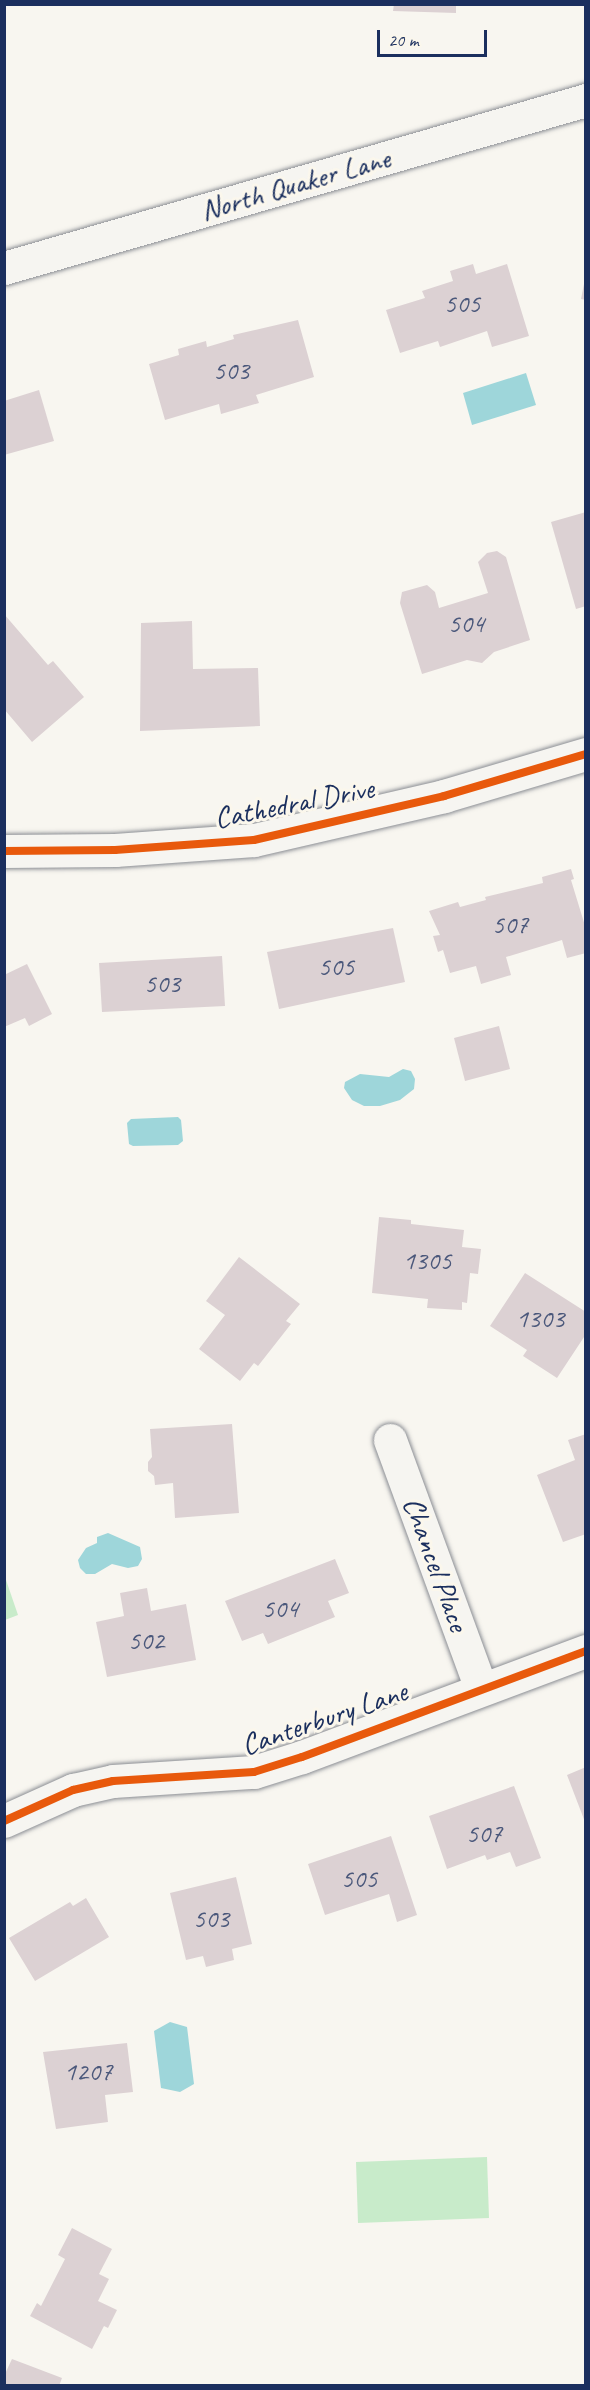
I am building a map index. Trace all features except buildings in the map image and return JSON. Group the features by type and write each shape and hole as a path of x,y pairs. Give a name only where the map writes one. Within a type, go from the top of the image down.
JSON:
{"street":[{"name":"North Quaker Lane","path":"4,268 585,100"},
{"name":"Cathedral Drive","path":"4,851 115,850 254,840 433,799 585,754"},
{"name":"Chancel Place","path":"390,1440 481,1688"},
{"name":"Canterbury Lane","path":"4,1821 74,1790 113,1781 254,1772 302,1757 481,1688 585,1651"}],"green space":[{"path":"5,1577 18,1615 4,1620"},
{"path":"487,2157 489,2218 358,2223 356,2162"}],"water":[{"path":"526,373 536,405 472,425 463,393"},
{"path":"403,1069 411,1071 415,1079 414,1089 400,1100 380,1106 364,1106 352,1100 344,1088 345,1082 360,1074 389,1077"},
{"path":"178,1117 181,1120 183,1141 178,1145 133,1146 129,1144 127,1123 131,1119"},
{"path":"108,1533 140,1547 142,1559 138,1566 128,1568 112,1564 95,1574 86,1574 80,1568 78,1560 86,1548 97,1543 97,1537"},
{"path":"170,2022 187,2027 194,2084 180,2092 161,2088 154,2031"}],"cycle path":[{"path":"4,851 115,850 254,840 444,796 586,754"},
{"path":"4,1821 73,1790 113,1781 254,1772 302,1757 586,1651"}]}
